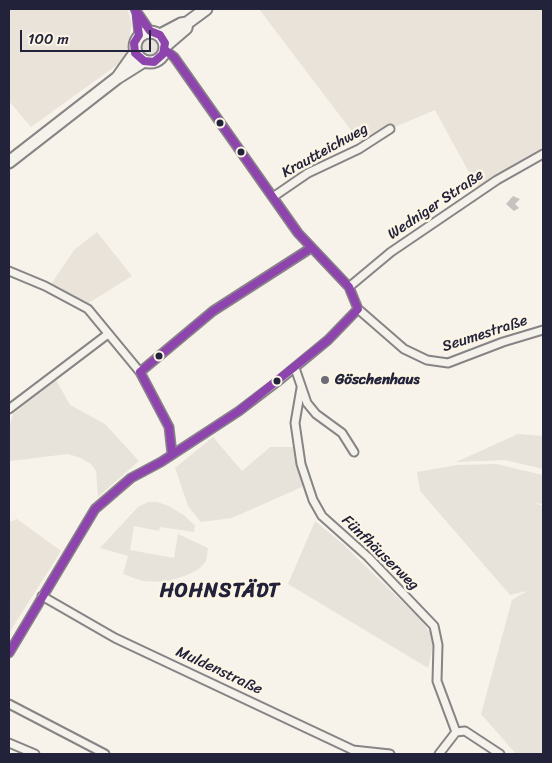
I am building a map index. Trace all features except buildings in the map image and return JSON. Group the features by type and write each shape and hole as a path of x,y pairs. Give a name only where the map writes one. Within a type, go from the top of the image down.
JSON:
{"main road":[{"path":"118,78 135,53 134,43 150,34 187,23 206,9"},
{"path":"9,162 118,78 144,61 157,60 165,48 186,28 187,23"},
{"path":"150,34 165,48"},
{"path":"135,53 144,61"}],"street":[{"path":"136,10 150,34"},
{"path":"136,10 150,34"},
{"name":"Seumestraße","path":"165,48 174,57 311,248 349,288 358,309 404,349 420,358 441,364 543,330"},
{"name":"Krautteichweg","path":"273,197 308,173 359,149 390,129"},
{"name":"Wedniger Straße","path":"349,288 391,252 497,180 543,154"},
{"path":"140,372 213,311 311,248"},
{"path":"9,271 80,303 88,309 140,372 169,427 172,454"},
{"path":"9,653 95,509 131,478 239,411 328,340 358,309"},
{"path":"9,409 108,334"},
{"name":"Fünfhäuserweg","path":"295,368 307,403 316,414 342,433 354,452"},
{"name":"Fünfhäuserweg","path":"301,388 295,423 301,464 313,500 322,516 368,557 434,626 438,645 437,681 456,732"},
{"name":"Muldenstraße","path":"42,596 115,638 354,750 390,754"},
{"path":"9,704 105,754"},
{"path":"439,754 456,732 465,731 500,754"},
{"path":"9,743 35,754"}],"shaded area":[{"path":"9,9 127,9 132,23 126,56 121,62 31,127 9,101"},
{"path":"259,9 543,9 543,148 477,187 435,110 360,142"},
{"path":"146,38 154,38 159,43 157,54 146,56 141,51 141,43"},
{"path":"513,196 520,199 515,204 519,208 514,211 506,204"},
{"path":"97,232 132,276 87,304 51,284 75,249"},
{"path":"56,380 70,405 105,424 139,461 98,497 96,471 91,464 81,458 68,454 10,461 9,428 13,414"},
{"path":"518,434 543,436 543,469 505,460 456,462"},
{"path":"213,437 242,471 270,447 296,447 304,486 232,518 201,522 188,506 175,468"},
{"path":"496,464 543,475 543,504 535,503 543,506 543,754 516,754 481,714 512,600 527,591 510,595 420,491 417,472 457,465"},
{"path":"148,502 157,502 169,506 185,516 195,526 194,532 160,527 159,531 134,526 130,550 174,558 178,534 208,548 206,561 200,568 190,574 165,582 142,581 123,574 128,556 100,548 138,507"},
{"path":"17,519 61,551 9,633 9,522"},
{"path":"315,521 343,544 423,622 430,633 433,646 428,668 288,584"},
{"path":"9,599 24,604 9,628"}],"transit line":[{"path":"135,9 150,31 160,35 165,43 163,54 154,62 144,61 135,53 134,43 139,35 135,9"},
{"path":"9,653 95,509 131,478 161,462 239,411 328,340 358,309 349,287 298,233 174,57 165,50"},
{"path":"172,454 169,427 140,372 213,311 311,248"}],"place":[{"name":"Göschenhaus","path":"325,380"}],"district":[{"name":"HOHNSTÄDT","path":"220,592"}]}
